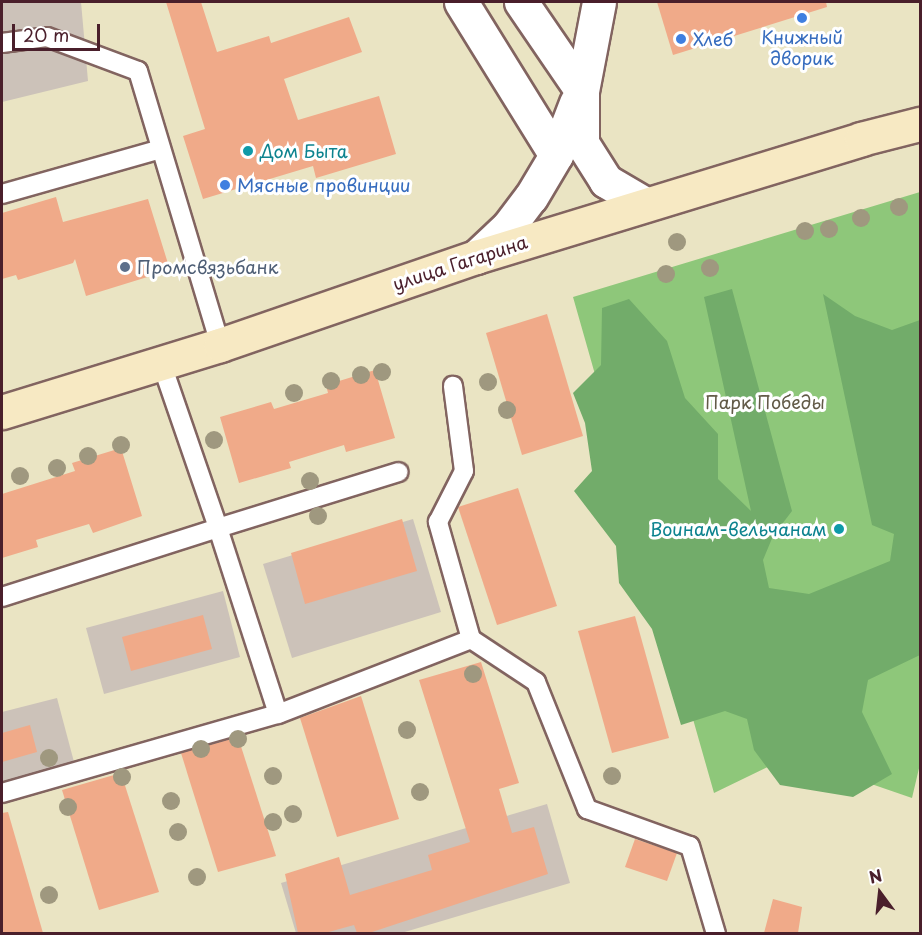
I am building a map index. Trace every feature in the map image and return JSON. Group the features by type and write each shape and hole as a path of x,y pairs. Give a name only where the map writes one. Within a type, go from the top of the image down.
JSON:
{"main road":[{"name":"улица Гагарина","path":"2,412 220,345 476,257 645,204 861,139 921,124"},
{"path":"861,139 921,141"}],"street":[{"path":"460,2 556,154"},
{"path":"521,2 582,91"},
{"path":"599,2 582,91 582,143 606,181 645,204"},
{"path":"476,257 508,227 556,154 582,91"}],"lane":[{"path":"2,43 47,36 138,70 220,345"},
{"path":"2,194 161,149"},
{"path":"161,362 279,714"},
{"path":"453,386 464,471 438,522 471,639 536,682 587,809 690,846 716,933"},
{"path":"2,597 399,472"},
{"path":"2,793 279,714 471,639"}],"shaded area":[{"path":"2,2 81,2 88,81 2,102"},
{"path":"413,519 441,612 292,658 263,564"},
{"path":"223,591 240,657 104,694 86,628"},
{"path":"57,698 74,762 2,782 2,712"},
{"path":"547,804 570,883 398,934 296,933 281,883"}],"green space":[{"name":"Парк Победы","path":"920,192 920,764 912,798 790,756 714,793 573,297"},
{"path":"732,289 792,511 773,536 763,560 769,588 809,594 890,561 894,534 872,525 823,294 855,316 892,330 920,320 920,655 868,680 862,712 892,774 853,797 780,785 754,750 747,719 725,711 681,725 652,629 619,583 616,546 574,491 592,471 585,423 573,393 601,365 602,308 629,299 667,341 685,398 718,434 718,479 751,511 704,297"}],"building":[{"path":"166,2 201,2 217,52 269,36 271,43 349,17 362,52 284,79 298,120 379,96 396,154 316,178 313,166 203,199 183,136 205,129"},
{"path":"657,2 826,2 827,7 673,55"},
{"path":"56,197 63,222 148,199 170,270 86,296 75,259 73,263 18,280 16,275 2,279 2,213"},
{"path":"547,314 583,436 522,455 486,333"},
{"path":"375,370 395,438 346,452 344,445 289,462 291,468 239,483 220,417 271,402 274,409 328,393 326,385"},
{"path":"121,448 142,516 93,533 89,524 36,540 38,547 2,558 2,494 75,471 72,463"},
{"path":"518,488 557,606 497,625 458,507"},
{"path":"402,519 417,571 305,604 291,553"},
{"path":"203,615 212,649 131,671 122,637"},
{"path":"635,616 669,738 612,753 578,631"},
{"path":"481,662 519,783 499,789 512,833 534,827 548,874 369,933 357,933 354,925 325,933 298,933 285,874 339,857 350,895 432,870 428,855 470,842 419,680"},
{"path":"361,696 399,819 337,837 300,718"},
{"path":"30,725 37,752 2,762 2,733"},
{"path":"238,737 276,856 218,872 181,753"},
{"path":"121,773 159,892 99,910 62,790"},
{"path":"8,812 43,933 2,933 2,813"},
{"path":"635,839 677,853 667,881 625,867"},
{"path":"773,899 802,907 798,933 764,933"}],"place":[{"name":"Книжный дворик","path":"802,18"},
{"name":"Хлеб","path":"681,39"},
{"name":"Дом Быта","path":"248,151"},
{"name":"Мясные провинции","path":"225,185"},
{"name":"Промсвязьбанк","path":"125,267"},
{"name":"Воинам-вельчанам","path":"839,529"}]}
